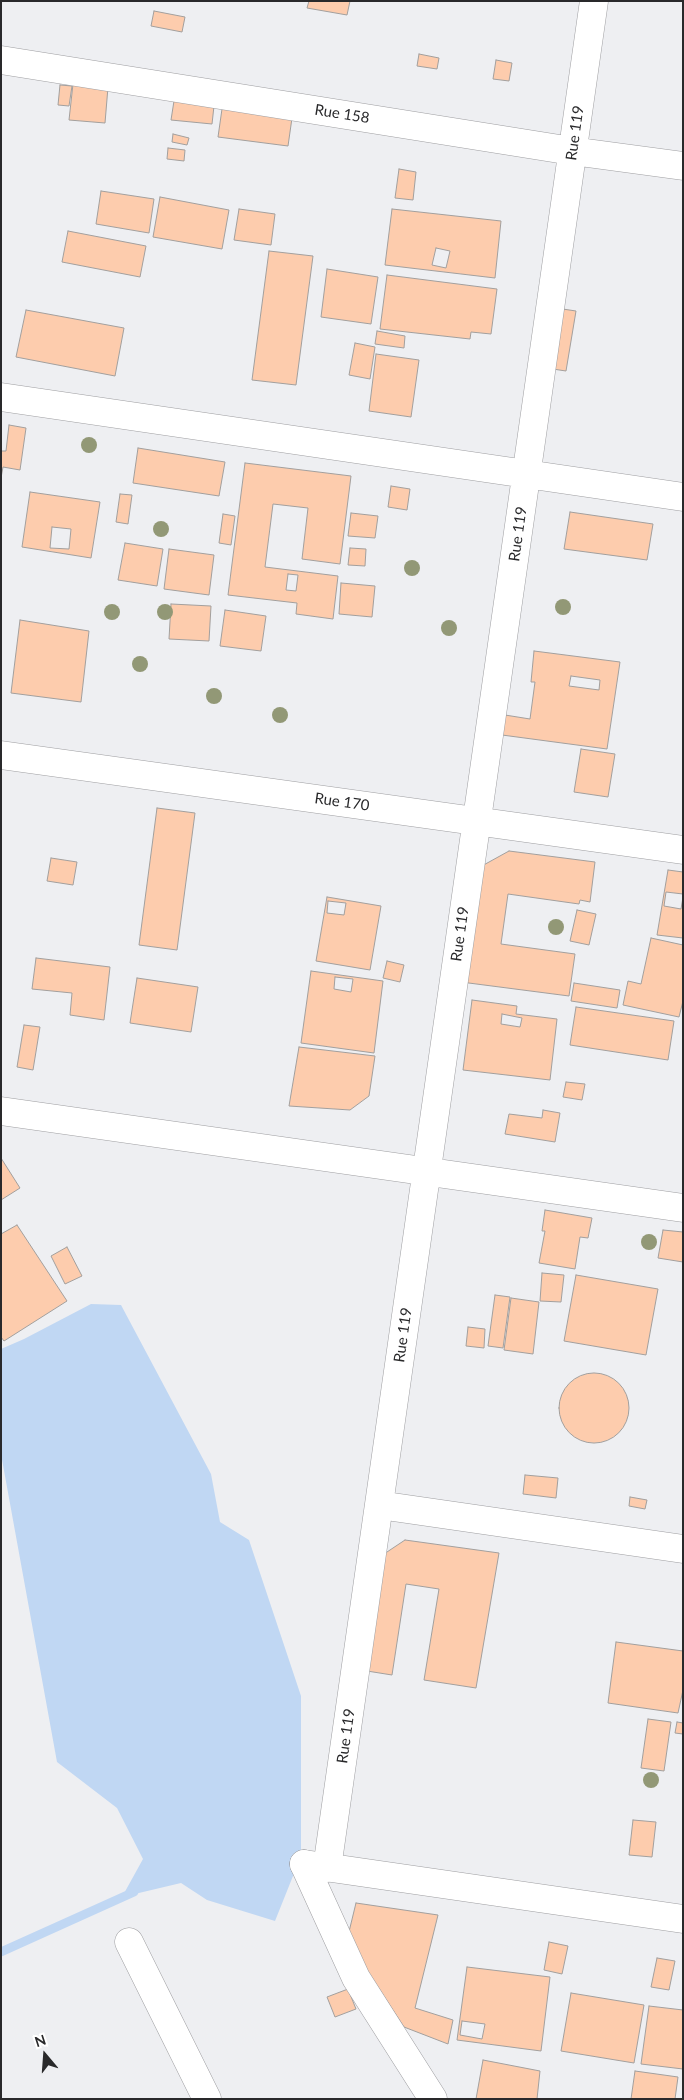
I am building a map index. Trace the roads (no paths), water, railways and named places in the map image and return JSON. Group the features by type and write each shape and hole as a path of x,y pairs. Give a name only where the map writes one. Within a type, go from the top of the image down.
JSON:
{"street":[{"name":"Rue 119","path":"315,1866 379,1505 594,1"},
{"name":"Rue 158","path":"1,60 572,151 683,166"},
{"path":"1,397 683,497"},
{"name":"Rue 170","path":"1,756 477,820 683,850"},
{"path":"1,1111 683,1208"},
{"path":"379,1505 683,1549"},
{"path":"433,2099 356,1978 315,1866 683,1919"},
{"path":"129,1942 207,2099"}],"water":[{"path":"91,1304 121,1305 211,1474 220,1522 249,1540 301,1696 301,1856 275,1921 207,1900 181,1883 122,1897 143,1859 117,1808 57,1762 1,1454 1,1349"}],"waterway":[{"path":"1,1952 134,1892"}]}
